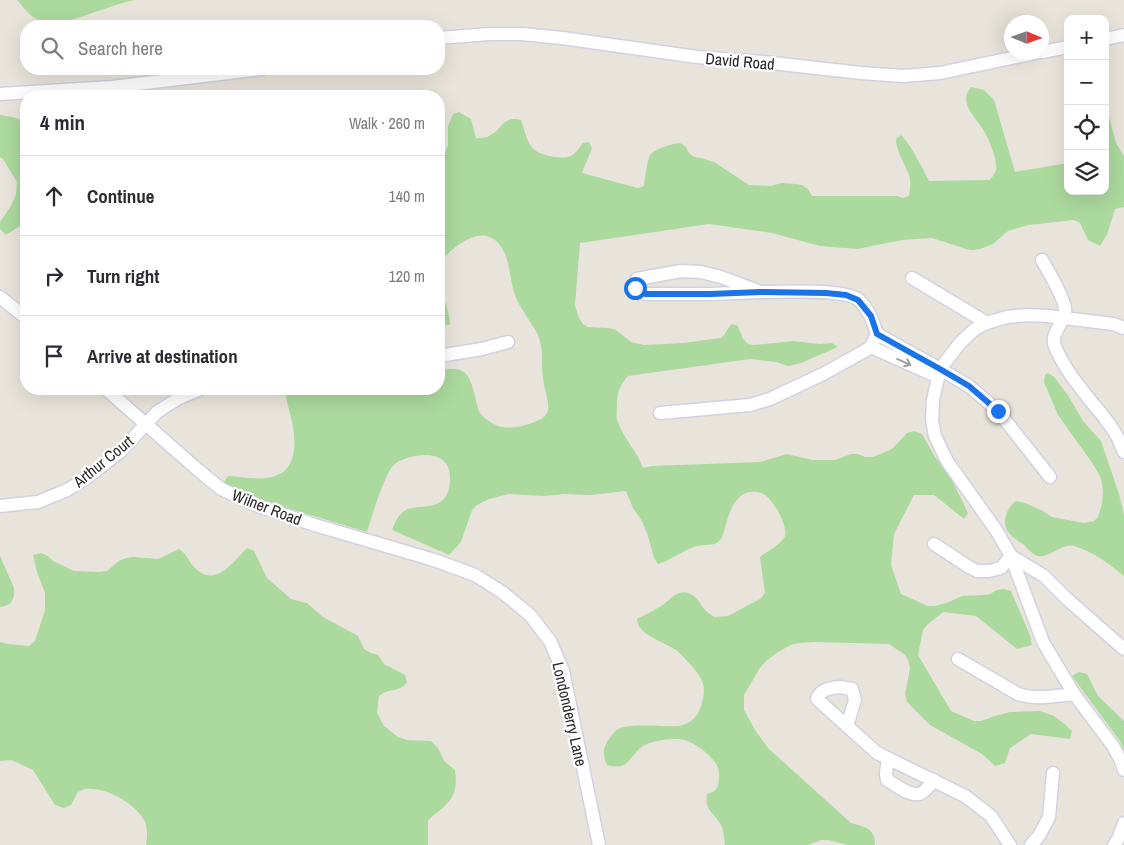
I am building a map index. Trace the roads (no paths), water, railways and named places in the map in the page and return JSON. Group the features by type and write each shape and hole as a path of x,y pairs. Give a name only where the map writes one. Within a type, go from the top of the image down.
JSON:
{"street":[{"name":"David Road","path":"445,38 489,34 522,34 697,57 903,76 940,73 1004,60"},
{"path":"1109,38 1124,36"},
{"name":"David Road","path":"1049,51 1064,48"},
{"path":"64,90 112,87 212,75"},
{"path":"0,94 20,93"},
{"path":"1042,260 1066,309 1055,334 1054,344 1078,386 1099,410 1118,437 1124,452"},
{"path":"761,292 721,277 701,272 681,271 637,279 635,288 646,294 761,292 846,295 858,300 871,316 877,334 939,373"},
{"path":"912,278 987,323"},
{"path":"0,297 20,313"},
{"path":"1124,328 1113,324 1027,315 1007,317 987,323 975,328 960,343 939,373 932,406 935,436 947,461 996,530 1011,556 1043,642 1074,694 1113,746 1124,770"},
{"path":"660,413 750,405 770,399 862,353 871,347 877,334"},
{"path":"445,355 482,349 508,342"},
{"path":"871,347 969,386 998,411 1050,477"},
{"name":"Wilner Road","path":"113,395 221,489 261,507 373,542"},
{"name":"Arthur Court","path":"0,506 38,502 67,490 86,479 121,451 157,412 186,395"},
{"name":"Londonderry Lane","path":"373,542 434,560 475,575 502,592 530,615 550,641 563,671 599,845"},
{"path":"934,544 969,567 977,570 989,571 1001,568 1011,556"},
{"path":"1011,556 1044,576 1124,649"},
{"path":"958,659 1026,697 1074,694"},
{"path":"846,726 877,753 965,796 991,816 1010,845"},
{"path":"888,758 886,774 888,780 908,793 922,793 934,780"},
{"path":"1031,845 1039,836 1048,817 1053,773"},
{"path":"1114,845 1124,823"}]}
